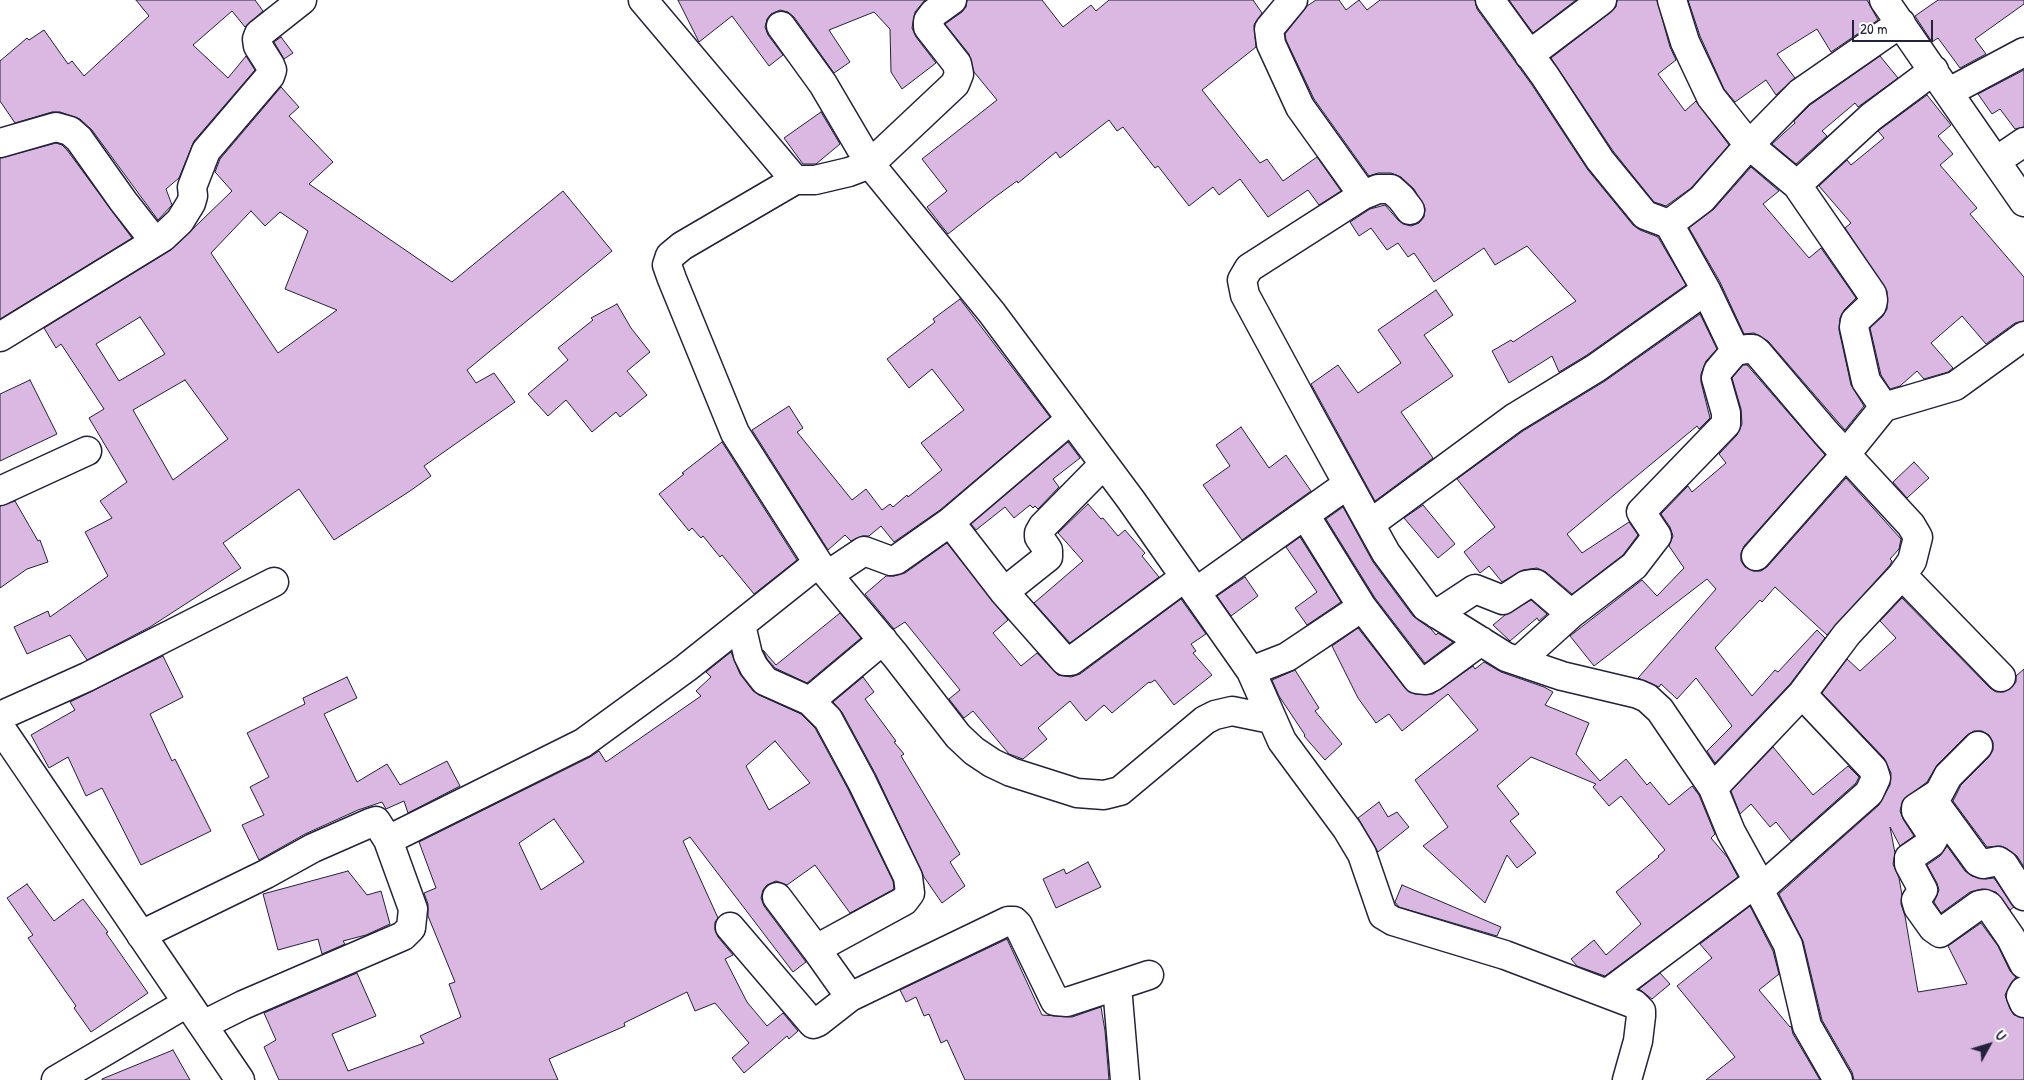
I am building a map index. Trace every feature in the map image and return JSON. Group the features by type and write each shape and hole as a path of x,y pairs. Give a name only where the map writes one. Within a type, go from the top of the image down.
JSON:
{"street":[{"path":"0,337 164,237 180,220 191,203 193,196 192,187 206,151 270,76 272,70 256,39 259,34 302,0"},
{"path":"643,0 795,180"},
{"path":"952,0 934,13 928,21 928,27 957,64 958,74 955,84 870,164 848,172 815,180 795,180 682,246 670,256 667,265 735,433 823,569 958,736 974,751 1011,772 1077,793 1104,795 1120,791 1206,720 1215,715 1232,710 1271,719"},
{"path":"1293,0 1268,29 1271,44 1300,106 1363,195"},
{"path":"1490,0 1600,160 1646,216 1668,224 1706,290 1735,351"},
{"path":"1529,55 1602,0"},
{"path":"1672,0 1685,42 1711,97 1749,145 1796,185 1872,294 1874,300 1872,305 1855,321 1854,327 1866,381 1884,407"},
{"path":"1884,0 2024,202"},
{"path":"1668,224 1702,199 1749,145 1800,93 1901,22"},
{"path":"781,26 823,84 870,164 992,313 1104,464 1251,671 1282,741 1347,829 1362,854 1380,909 1385,917 1506,955 1634,1004 1641,1011 1638,1041 1627,1080"},
{"path":"1949,92 2024,52"},
{"path":"1796,185 1871,118 1934,70"},
{"path":"0,143 56,127 70,131 79,139 123,202 155,242"},
{"path":"1996,161 2024,142"},
{"path":"1410,210 1391,189 1378,189 1363,195 1249,268 1242,280 1245,295 1386,553 1426,607 1506,657 1562,676 1648,698 1660,710 1713,788 1731,832 1788,945 1807,1026 1835,1079"},
{"path":"1370,524 1514,418 1596,368 1706,290"},
{"path":"1756,556 1846,454 1884,407 1955,386 2024,336"},
{"path":"1519,661 1571,614 1634,566 1657,536 1641,512 1726,424 1726,413 1716,378 1718,371 1735,351 1753,349 1911,525 1918,537 1912,561 1902,575 1847,634 1802,694 1713,788"},
{"path":"388,840 583,743 686,668 741,625 823,569 864,551 891,561 896,560 950,522 1071,420"},
{"path":"0,491 87,451"},
{"path":"1004,592 1048,557 1048,550 1039,536 1043,526 1104,464"},
{"path":"950,522 1004,592 1065,662 1070,661 1190,584 1305,515 1348,484"},
{"path":"1305,515 1362,607 1417,680 1426,680 1432,677 1481,641"},
{"path":"1902,575 2001,677"},
{"path":"0,716 87,677 274,582"},
{"path":"1437,614 1475,590 1503,600 1526,584 1536,584 1571,614"},
{"path":"1251,671 1287,657 1362,607"},
{"path":"741,625 748,655 754,667 765,680 810,701 828,719 862,782 908,877 910,893 904,901 816,949"},
{"path":"810,701 882,640"},
{"path":"1608,993 1759,885 1869,793 1876,778 1873,769 1802,694"},
{"path":"0,726 240,1080"},
{"path":"1978,746 1948,776 1943,789 1932,799 1917,806 1916,809 1934,838 1933,841 1908,860 1922,886 1922,892 1916,900 1933,928 1940,933 1979,905 1985,904 1989,906 2024,964"},
{"path":"1932,799 1978,862 1984,864 1998,861 2004,865 2024,896"},
{"path":"141,934 266,874 313,848 376,821 388,840 413,909 411,928 403,936 243,1005 203,1025"},
{"path":"776,897 850,997"},
{"path":"730,927 813,1024 850,997 1008,920 1018,926 1054,1001 1067,1002 1148,976"},
{"path":"1117,986 1125,1080"},
{"path":"2024,991 2021,996 2024,1003"},
{"path":"56,1080 187,1003"}],"building":[{"path":"136,0 255,0 263,11 245,27 232,11 193,45 228,78 246,56 255,70 194,141 179,178 166,189 172,205 158,220 92,130 80,119 60,112 52,112 15,123 0,101 0,61 27,38 29,40 44,30 68,64 72,61 84,76 149,16"},
{"path":"678,0 925,0 915,12 912,28 916,37 936,63 902,89 891,72 890,29 874,12 829,30 850,62 834,73 794,17 788,12 780,10 771,14 767,19 765,27 768,35 783,55 769,66 732,16 699,42"},
{"path":"967,0 1042,0 1063,27 1091,5 1096,11 1109,0 1253,0 1262,13 1254,25 1256,47 1202,90 1260,163 1267,159 1283,181 1317,157 1341,191 1319,205 1308,190 1268,217 1240,179 1219,195 1213,187 1189,206 1158,166 1155,168 1123,127 1117,131 1109,120 1060,158 1056,152 1018,183 1017,181 948,234 927,207 947,191 922,159 997,100 974,72 969,54 945,24 962,12 966,7"},
{"path":"1316,0 1339,0 1346,10 1359,0 1367,10 1380,0 1475,0 1477,9 1532,85 1588,170 1633,225 1658,237 1686,285 1587,355 1559,372 1552,356 1509,383 1492,351 1511,340 1513,342 1576,301 1527,246 1495,265 1484,248 1434,282 1414,253 1408,257 1398,243 1387,250 1371,228 1359,236 1350,222 1370,209 1385,205 1398,220 1403,224 1411,226 1419,223 1424,217 1425,208 1414,189 1401,177 1391,173 1378,173 1369,176 1314,99 1286,40 1285,34 1307,6"},
{"path":"1509,0 1576,0 1533,33"},
{"path":"1617,0 1657,0 1670,47 1676,60 1658,74 1685,111 1696,101 1729,145 1691,188 1666,206 1654,202 1613,151 1551,58 1611,12 1616,7"},
{"path":"1688,0 1867,0 1878,20 1831,52 1817,29 1777,54 1795,78 1776,95 1766,80 1735,102 1724,89 1700,36"},
{"path":"1938,0 2024,0 2024,4 1975,39 1986,54 1960,68 1938,38 1932,42 1915,16"},
{"path":"281,37 293,53 284,59 274,42"},
{"path":"1880,56 1898,78 1858,107 1855,103 1822,131 1827,136 1796,164 1772,144 1795,123 1794,121 1810,105"},
{"path":"2024,70 2024,127 2015,129 2000,109 1992,114 1978,94"},
{"path":"281,87 299,107 289,116 333,162 309,184 452,282 563,191 612,251 467,370 476,383 494,373 515,402 424,466 431,476 410,491 334,540 299,489 223,543 241,568 150,627 87,660 70,635 27,654 14,627 48,611 50,617 108,576 85,532 112,518 100,501 127,482 89,418 104,409 61,344 56,348 44,328 171,250 232,191 215,172 220,159","holes":["251,211 265,226 280,212 308,231 285,289 337,310 278,353 211,253","140,317 165,354 119,381 96,344","185,380 228,439 173,480 133,410"]},
{"path":"1927,95 1951,125 1938,136 1953,154 1940,165 1977,208 1970,214 2024,277 2024,321 2015,323 1986,344 1962,316 1931,343 1953,368 1948,372 1924,379 1917,371 1900,386 1890,389 1881,375 1870,328 1883,316 1887,309 1887,291 1845,228 1851,223 1819,186 1847,160 1851,165 1884,138 1878,131"},
{"path":"821,112 840,144 816,164 803,164 784,138"},
{"path":"56,143 62,145 67,150 132,238 0,319 0,158"},
{"path":"1751,167 1779,191 1763,204 1809,258 1821,248 1856,298 1844,310 1840,318 1839,330 1851,385 1864,406 1845,430 1768,341 1754,333 1744,334 1720,282 1689,228 1714,209"},
{"path":"1436,290 1453,315 1424,335 1453,376 1401,412 1433,458 1375,501 1311,384 1338,365 1358,393 1401,363 1378,330"},
{"path":"960,299 1050,417 940,510 894,542 881,526 869,536 862,536 851,541 845,535 828,550 752,430 789,406 803,428 797,432 852,500 866,489 882,510 890,504 893,507 942,470 921,443 964,410 932,369 909,388 887,359 935,322 933,319"},
{"path":"617,304 631,328 650,352 627,371 647,395 620,417 616,412 592,432 566,400 548,416 528,394 568,360 558,348 593,320 591,318"},
{"path":"1700,314 1717,349 1706,361 1701,374 1701,382 1710,418 1699,429 1697,426 1567,534 1582,553 1629,522 1638,535 1623,555 1572,594 1546,572 1537,568 1523,570 1502,582 1489,566 1480,573 1464,552 1495,527 1457,479 1523,431 1605,381"},
{"path":"1743,365 1747,365 1825,455 1744,546 1741,553 1741,561 1745,567 1753,571 1761,571 1767,567 1846,478 1901,539 1899,549 1890,559 1892,561 1890,565 1827,635 1775,587 1762,602 1760,600 1715,648 1752,696 1775,670 1778,672 1817,630 1825,638 1790,684 1715,763 1707,751 1732,726 1696,678 1677,699 1661,684 1659,687 1638,678 1716,589 1707,579 1594,666 1570,636 1642,580 1657,596 1684,568 1669,546 1673,536 1670,527 1661,514 1688,486 1692,492 1726,463 1719,454 1737,435 1742,424 1741,409 1732,378"},
{"path":"30,380 57,434 0,461 0,394"},
{"path":"1241,427 1269,468 1286,455 1311,491 1242,540 1203,485 1230,466 1216,445"},
{"path":"722,442 797,560 754,594 722,555 720,557 703,536 701,538 692,528 689,531 659,494 684,474 682,473"},
{"path":"1068,442 1080,458 1053,479 1059,487 1038,509 1030,505 1014,518 1005,507 976,530 971,524"},
{"path":"1914,462 1929,478 1907,498 1893,482"},
{"path":"15,501 38,541 40,540 48,562 27,569 0,588 0,506"},
{"path":"1088,504 1118,536 1125,530 1145,553 1142,556 1159,577 1070,643 1034,603 1083,561 1058,533"},
{"path":"1423,505 1455,544 1438,558 1404,518"},
{"path":"1343,507 1373,562 1413,616 1436,635 1438,633 1453,642 1425,663 1375,598 1326,519"},
{"path":"1300,537 1341,602 1307,625 1295,608 1317,592 1286,547"},
{"path":"947,543 1008,620 993,633 1021,666 1037,653 1058,675 1071,677 1080,674 1181,599 1206,634 1191,644 1196,651 1193,653 1212,675 1174,705 1155,680 1149,682 1112,713 1104,705 1086,721 1070,701 1038,728 1047,739 1023,759 1009,754 973,711 964,718 949,699 960,690 905,622 894,629 865,594 886,576 905,573"},
{"path":"1245,577 1258,596 1231,616 1217,596"},
{"path":"1902,598 1996,692 2004,692 2011,688 2016,682 2016,676 2024,669 2024,867 2017,856 2006,848 2001,846 1987,847 1953,801 1961,785 1989,757 1993,750 1993,742 1989,735 1982,731 1974,731 1967,735 1937,765 1927,782 1903,800 1900,811 1914,836 1900,846 1890,827 1895,853 1893,864 1899,878 1902,895 1901,904 1905,916 1918,992 1967,984 1948,946 1981,923 1998,946 2010,971 2016,977 2005,995 2014,1015 2024,1018 2024,1080 1854,1080 1852,1072 1822,1020 1803,941 1779,894 1879,805 1890,785 1891,773 1884,758 1822,693 1847,659 1860,671 1896,638 1880,621"},
{"path":"1531,600 1547,614 1539,621 1537,618 1510,641 1493,625 1505,615"},
{"path":"840,613 861,638 807,683 775,668 767,659 763,650 776,665"},
{"path":"1358,628 1405,688 1415,694 1433,694 1473,666 1475,669 1484,662 1501,672 1553,692 1545,705 1589,723 1576,754 1600,781 1626,759 1647,785 1650,782 1669,805 1692,786 1699,795 1715,834 1711,838 1728,858 1738,877 1605,976 1577,966 1571,959 1594,940 1606,955 1641,924 1616,892 1665,850 1621,796 1609,806 1593,787 1596,784 1531,757 1497,786 1519,814 1510,821 1536,853 1517,868 1507,855 1485,903 1423,846 1448,827 1415,780 1478,730 1448,694 1402,731 1389,714 1376,723 1358,698 1332,646"},
{"path":"731,652 740,674 753,691 801,714 815,728 848,789 893,881 894,889 850,913 815,865 787,885 776,881 767,885 763,890 761,898 764,906 806,962 793,972 690,837 683,841 718,918 715,922 715,930 718,937 733,955 725,959 747,1002 767,1026 783,1013 798,1031 789,1039 787,1036 744,1073 732,1058 749,1043 715,1003 695,1011 687,992 624,1023 625,1026 549,1059 558,1080 279,1080 264,1047 276,1040 264,1013 357,973 376,1016 332,1034 348,1071 424,1043 420,1036 461,1017 449,984 455,982 428,916 428,904 424,893 436,888 419,842 599,751 606,762 701,696 696,691 711,677 706,672","holes":["775,741 810,783 769,810 746,766","554,819 584,862 541,890 519,843"]},
{"path":"163,656 183,697 150,714 172,761 175,759 211,831 141,865 102,788 86,796 68,757 49,768 31,735 75,710 70,702"},
{"path":"1295,670 1319,708 1315,711 1342,744 1325,760 1304,736 1279,696 1272,680"},
{"path":"347,677 357,698 324,714 357,782 387,764 400,785 447,761 460,786 408,813 404,801 386,809 382,802 358,810 305,834 259,860 242,825 264,815 250,787 269,777 247,733 305,704 303,698"},
{"path":"863,677 874,692 865,699 904,754 901,756 960,854 950,862 965,886 942,903 924,877 876,775 842,712 833,702"},
{"path":"1773,747 1813,795 1848,766 1859,777 1856,783 1791,841 1776,822 1770,827 1751,804 1740,814 1731,791"},
{"path":"1379,802 1388,817 1397,812 1409,827 1378,852 1358,818"},
{"path":"1947,846 1965,871 1972,876 1986,879 1994,878 2014,907 2010,910 1996,892 1982,889 1970,892 1941,913 1934,902 1939,890 1937,883 1927,865 1940,856"},
{"path":"1088,862 1101,887 1056,908 1043,879 1064,869 1066,874"},
{"path":"348,871 367,895 381,891 390,924 366,935 343,941 345,944 322,954 318,939 278,950 263,894"},
{"path":"27,884 54,921 83,899 108,932 106,933 148,993 91,1032 74,1008 76,1006 28,938 33,935 7,898"},
{"path":"1402,885 1501,927 1497,936 1399,907 1395,902"},
{"path":"1750,906 1773,951 1779,974 1759,990 1791,1026 1793,1034 1820,1080 1706,1080 1735,1057 1677,986 1712,958 1700,944"},
{"path":"1007,939 1042,1015 1072,1017 1101,1007 1109,1080 965,1080 947,1040 941,1043 929,1014 924,1016 916,997 906,1002 900,990"},
{"path":"1660,973 1670,984 1652,999 1639,989"},
{"path":"173,1050 190,1080 102,1080 102,1079"}]}
